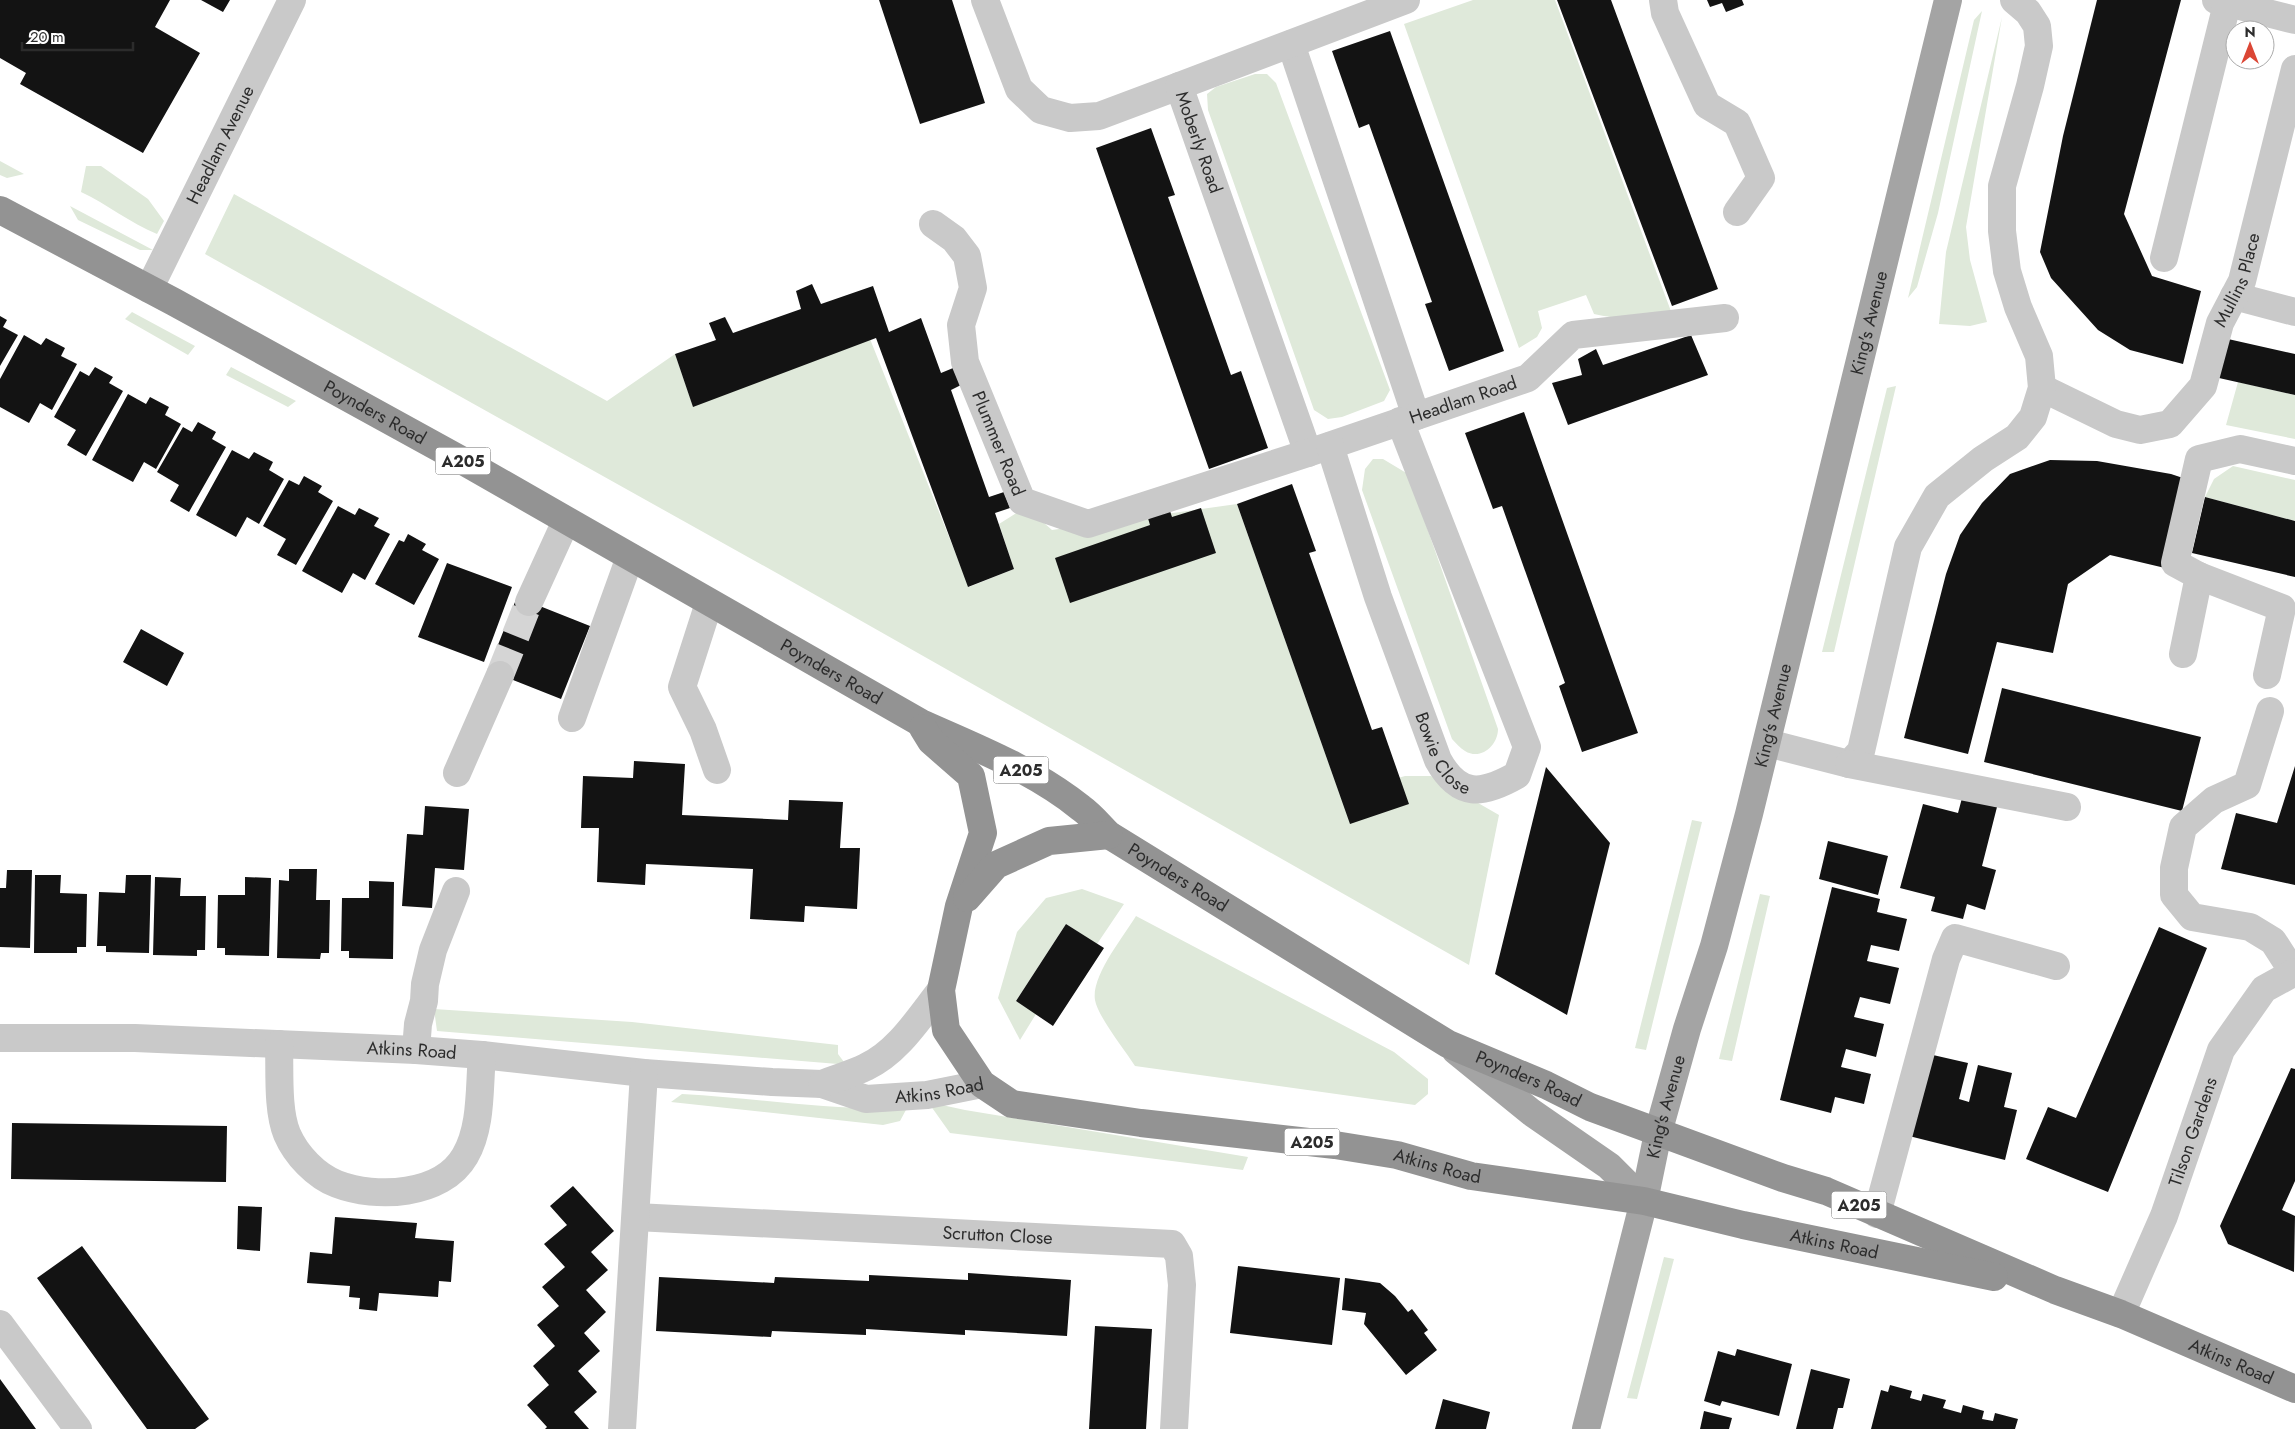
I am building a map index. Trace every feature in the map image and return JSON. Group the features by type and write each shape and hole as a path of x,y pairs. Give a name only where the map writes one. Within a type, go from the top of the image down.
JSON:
{"highway":[{"name":"Poynders Road","path":"0,210 149,289 454,456 921,723 993,755 1033,776 1082,808 1109,835 1448,1044 1546,1085 1590,1107 1658,1132"},
{"name":"A205","path":"921,723 931,741 971,776 983,833 959,906 941,990 946,1030 982,1084"},
{"name":"A205","path":"959,906 996,865 1049,841 1109,835"},
{"name":"Atkins Road","path":"982,1084 1012,1104 1142,1123 1335,1145 1397,1155 1471,1176 1644,1201 1743,1225 2055,1290"},
{"name":"Atkins Road","path":"1658,1132 1826,1191 2055,1290 2121,1314 2295,1389"}],"main road":[{"name":"King's Avenue","path":"1586,1429 1644,1201 1658,1132 1687,1029 1714,946 1767,743 1948,0"},
{"name":"A205","path":"1448,1044 1531,1112 1609,1166 1644,1201"}],"street":[{"name":"Headlam Avenue","path":"149,289 292,0"},
{"name":"Moberly Road","path":"985,0 1019,89 1041,110 1070,118 1099,116 1179,86 1319,450"},
{"path":"1179,86 1406,0"},
{"path":"1663,0 1665,13 1707,105 1737,122 1761,178 1737,212"},
{"path":"1849,764 1861,750 1908,547 1937,496 2017,436 2033,417 2042,388 2039,356 2018,307 2007,271 2002,231 2002,186 2030,86 2039,46 2037,26 2028,12 2014,0"},
{"path":"2164,258 2222,2 2295,20"},
{"name":"Bowie Close","path":"1291,44 1408,418 1527,747 1517,775 1498,786 1480,790 1459,786 1447,776 1438,760 1378,597 1319,450"},
{"name":"Mullins Place","path":"2042,388 2116,424 2140,430 2170,424 2203,386 2220,323 2242,281 2295,69"},
{"name":"Plummer Road","path":"933,224 954,239 967,256 973,288 961,325 965,362 1022,501 1088,524 1319,450"},
{"path":"2234,296 2295,312"},
{"name":"Headlam Road","path":"1319,450 1528,378 1573,335 1725,318"},
{"path":"2267,674 2282,608 2199,576 2175,563 2199,459 2240,449 2295,461"},
{"path":"529,602 566,521"},
{"path":"572,718 630,557"},
{"path":"2183,654 2199,576"},
{"path":"709,603 682,688 703,730 717,770"},
{"path":"457,773 500,675"},
{"path":"2270,711 2246,784 2214,800 2183,827 2174,868 2174,895 2192,917 2250,927 2273,941 2294,972"},
{"path":"1767,743 1849,764 2067,807"},
{"path":"416,1050 418,1024 424,1002 425,984 433,950 456,891"},
{"path":"1877,1214 1946,960 1954,938 2056,966"},
{"name":"Tilson Gardens","path":"2121,1314 2164,1216 2221,1050 2264,989 2294,972"},
{"name":"Atkins Road","path":"822,1084 867,1067 892,1048 904,1037 941,990"},
{"name":"Atkins Road","path":"0,1038 135,1038 416,1050 482,1055 644,1073 822,1084 866,1098 927,1095 982,1084"},
{"path":"279,1044 282,1109 286,1133 298,1154 316,1172 336,1184 360,1191 388,1192 412,1190 434,1182 452,1172 465,1157 473,1137 477,1116 482,1055"},
{"path":"622,1429 644,1073"},
{"name":"Scrutton Close","path":"636,1217 1172,1244 1179,1256 1182,1285 1174,1429"},
{"path":"0,1324 78,1429"}],"green space":[{"path":"1473,0 1555,0 1672,314 1633,318 1594,314 1586,295 1538,311 1542,328 1537,337 1519,348 1404,24"},
{"path":"1982,11 1938,213 1917,287 1908,298 1974,20"},
{"path":"2002,17 1966,227 1970,260 1987,322 1970,326 1939,324 1946,252"},
{"path":"1255,74 1267,74 1276,83 1390,390 1384,401 1342,417 1328,419 1314,410 1208,110 1207,94 1216,87"},
{"path":"0,161 24,174 7,178 0,175"},
{"path":"86,166 101,166 148,199 164,221 157,234 81,192"},
{"path":"234,194 607,401 675,354 693,406 870,339 969,587 1014,569 999,524 1026,507 1052,530 1237,504 1340,795 1405,776 1431,776 1499,815 1469,965 782,576 205,254"},
{"path":"70,206 153,250 140,250 78,220"},
{"path":"132,312 195,346 188,355 125,319"},
{"path":"231,367 296,401 288,407 226,375"},
{"path":"2238,382 2295,395 2295,439 2226,425"},
{"path":"1896,386 1834,652 1822,652 1887,388"},
{"path":"1373,459 1383,459 1408,474 1498,729 1492,746 1482,753 1471,754 1452,739 1362,490 1365,469"},
{"path":"2233,466 2295,480 2295,521 2205,497 2214,479"},
{"path":"1692,820 1702,822 1646,1050 1635,1048"},
{"path":"1082,889 1124,904 1097,944 1066,924 1016,1001 1036,1014 1020,1040 998,998 1017,932 1046,898"},
{"path":"1760,894 1770,896 1732,1061 1719,1059"},
{"path":"1136,916 1394,1052 1428,1079 1428,1094 1415,1105 1135,1066 1101,1015 1095,1000 1095,990 1103,968"},
{"path":"434,1009 632,1022 838,1045 838,1054 844,1062 838,1064 437,1031"},
{"path":"682,1094 851,1108 907,1108 900,1121 883,1125 671,1102"},
{"path":"928,1102 965,1110 1248,1157 1243,1170 950,1133"},
{"path":"1664,1257 1674,1259 1637,1399 1627,1398"}],"building":[{"path":"0,0 170,0 155,27 200,53 143,153 20,84 26,73 0,58"},
{"path":"201,0 230,0 223,12"},
{"path":"879,0 952,0 985,103 920,124"},
{"path":"1557,0 1611,0 1718,289 1672,306"},
{"path":"1707,0 1742,0 1744,5 1726,12 1722,3 1710,7"},
{"path":"2097,0 2181,0 2124,214 2152,276 2201,291 2183,364 2130,350 2098,330 2051,278 2040,252 2063,136"},
{"path":"1390,31 1504,351 1449,371 1425,304 1432,302 1369,124 1359,128 1332,51"},
{"path":"1151,128 1175,195 1168,197 1231,375 1241,371 1268,448 1209,469 1096,148"},
{"path":"812,284 821,304 873,286 889,332 921,318 941,373 958,366 965,383 951,390 989,497 1004,492 1010,508 995,513 1014,569 968,587 876,338 693,407 675,354 716,340 709,323 725,317 733,333 801,309 796,291"},
{"path":"0,316 7,320 3,327 18,335 0,366"},
{"path":"24,335 41,345 46,338 65,348 61,356 77,364 52,410 40,403 29,423 0,407 0,379"},
{"path":"1691,335 1708,375 1568,425 1552,383 1582,375 1578,359 1596,349 1603,365"},
{"path":"2228,339 2295,354 2295,395 2219,378"},
{"path":"95,367 113,377 109,383 123,391 86,456 67,445 76,430 54,417 80,371 89,376"},
{"path":"128,394 146,404 150,397 169,407 165,415 181,424 156,469 144,462 133,482 92,460"},
{"path":"1524,412 1638,733 1582,752 1559,686 1565,683 1502,506 1493,509 1465,433"},
{"path":"198,422 216,432 212,439 226,447 189,512 170,501 179,485 157,472 183,427 192,432"},
{"path":"232,450 249,459 254,452 273,462 269,470 284,479 259,524 247,517 236,537 196,515"},
{"path":"2050,460 2097,461 2171,474 2186,479 2165,568 2110,555 2068,584 2053,653 1997,642 1968,754 1904,738 1946,574 1960,535 1982,503 2010,474"},
{"path":"304,476 322,486 318,492 333,501 296,565 277,555 286,539 263,526 289,480 299,485"},
{"path":"1292,484 1316,551 1309,553 1372,730 1382,727 1409,804 1350,824 1237,504"},
{"path":"2205,497 2295,521 2295,577 2192,553"},
{"path":"338,506 355,515 359,508 379,518 374,526 390,534 365,580 353,573 342,593 302,571"},
{"path":"1169,508 1172,517 1201,508 1216,553 1070,603 1055,558 1150,525 1147,515"},
{"path":"408,534 426,544 422,550 439,559 414,605 375,584 399,540 404,542"},
{"path":"447,563 512,587 484,662 418,637"},
{"path":"517,597 590,626 561,699 488,670"},
{"path":"141,629 184,653 167,686 123,662"},
{"path":"2002,688 2201,737 2182,811 1984,762"},
{"path":"634,761 685,764 682,815 788,820 789,800 843,802 840,848 860,848 857,909 805,906 804,922 750,919 753,869 646,864 645,885 597,882 599,828 581,828 583,776 633,778"},
{"path":"2295,766 2295,885 2221,869 2236,813 2277,823"},
{"path":"1546,767 1610,843 1567,1015 1495,974"},
{"path":"1962,798 1997,807 1982,866 1996,870 1985,910 1967,904 1963,919 1931,911 1935,897 1900,888 1923,804 1958,813"},
{"path":"425,806 469,809 464,870 435,868 432,908 402,906 407,834 423,835"},
{"path":"1828,841 1888,856 1878,895 1819,879"},
{"path":"289,869 317,869 316,900 330,900 329,953 321,953 320,959 277,958 279,880 289,881"},
{"path":"7,870 32,870 30,948 0,947 0,888 6,888"},
{"path":"35,875 61,875 60,893 87,894 86,947 77,947 77,953 34,953"},
{"path":"126,875 151,875 149,953 106,952 106,946 97,946 99,892 125,893"},
{"path":"155,877 181,878 180,896 206,896 205,950 197,950 197,956 153,955"},
{"path":"245,877 271,878 269,956 225,955 225,948 217,948 218,895 245,895"},
{"path":"369,881 394,882 393,959 349,958 349,951 341,951 342,898 369,898"},
{"path":"1832,887 1880,899 1877,912 1907,919 1899,951 1871,945 1867,961 1899,968 1890,1004 1860,997 1854,1017 1884,1024 1876,1057 1846,1049 1841,1067 1871,1074 1864,1104 1835,1097 1831,1113 1780,1100"},
{"path":"1066,924 1104,948 1053,1026 1016,1001"},
{"path":"2159,927 2207,948 2108,1192 2026,1159 2048,1107 2076,1118"},
{"path":"1933,1055 1968,1063 1959,1099 1969,1102 1978,1065 2012,1073 2004,1107 2017,1110 2005,1160 1905,1135"},
{"path":"2291,1068 2295,1069 2295,1181 2282,1210 2295,1216 2294,1272 2228,1244 2220,1226"},
{"path":"12,1123 227,1126 226,1182 11,1179"},
{"path":"573,1186 614,1231 591,1252 608,1270 586,1290 606,1312 584,1333 600,1351 578,1371 597,1392 574,1412 589,1429 545,1429 547,1427 527,1405 549,1385 533,1366 555,1346 537,1325 559,1306 542,1287 565,1267 544,1244 567,1225 550,1206"},
{"path":"238,1206 262,1207 260,1251 237,1249"},
{"path":"335,1217 417,1223 415,1238 454,1241 451,1282 439,1281 438,1297 379,1293 377,1311 359,1309 360,1298 349,1297 350,1286 307,1283 310,1252 332,1254"},
{"path":"82,1246 209,1419 195,1429 147,1429 37,1278"},
{"path":"1238,1266 1340,1278 1332,1345 1230,1333"},
{"path":"968,1273 1071,1280 1067,1336 965,1330 965,1335 866,1329 866,1335 772,1331 771,1337 656,1331 659,1277 774,1283 775,1277 869,1281 869,1275 968,1280"},
{"path":"1345,1278 1380,1283 1395,1296 1408,1312 1412,1309 1428,1330 1424,1333 1437,1350 1406,1375 1364,1324 1366,1313 1342,1310"},
{"path":"1095,1326 1152,1329 1146,1429 1089,1429"},
{"path":"1737,1349 1792,1364 1779,1416 1722,1401 1720,1406 1704,1401 1718,1351 1735,1356"},
{"path":"1811,1369 1850,1379 1843,1408 1838,1408 1833,1429 1796,1429"},
{"path":"0,1379 16,1401 36,1429 0,1429"},
{"path":"1890,1385 1912,1391 1910,1398 1921,1401 1923,1394 1946,1400 1943,1408 1961,1413 1963,1405 1984,1411 1982,1419 1993,1421 1995,1413 2018,1419 2015,1429 1871,1429 1881,1390 1888,1392"},
{"path":"1443,1399 1490,1412 1486,1429 1435,1429"},
{"path":"1704,1411 1732,1418 1729,1429 1700,1429"}],"tunnel":[{"path":"500,675 529,602"}]}
